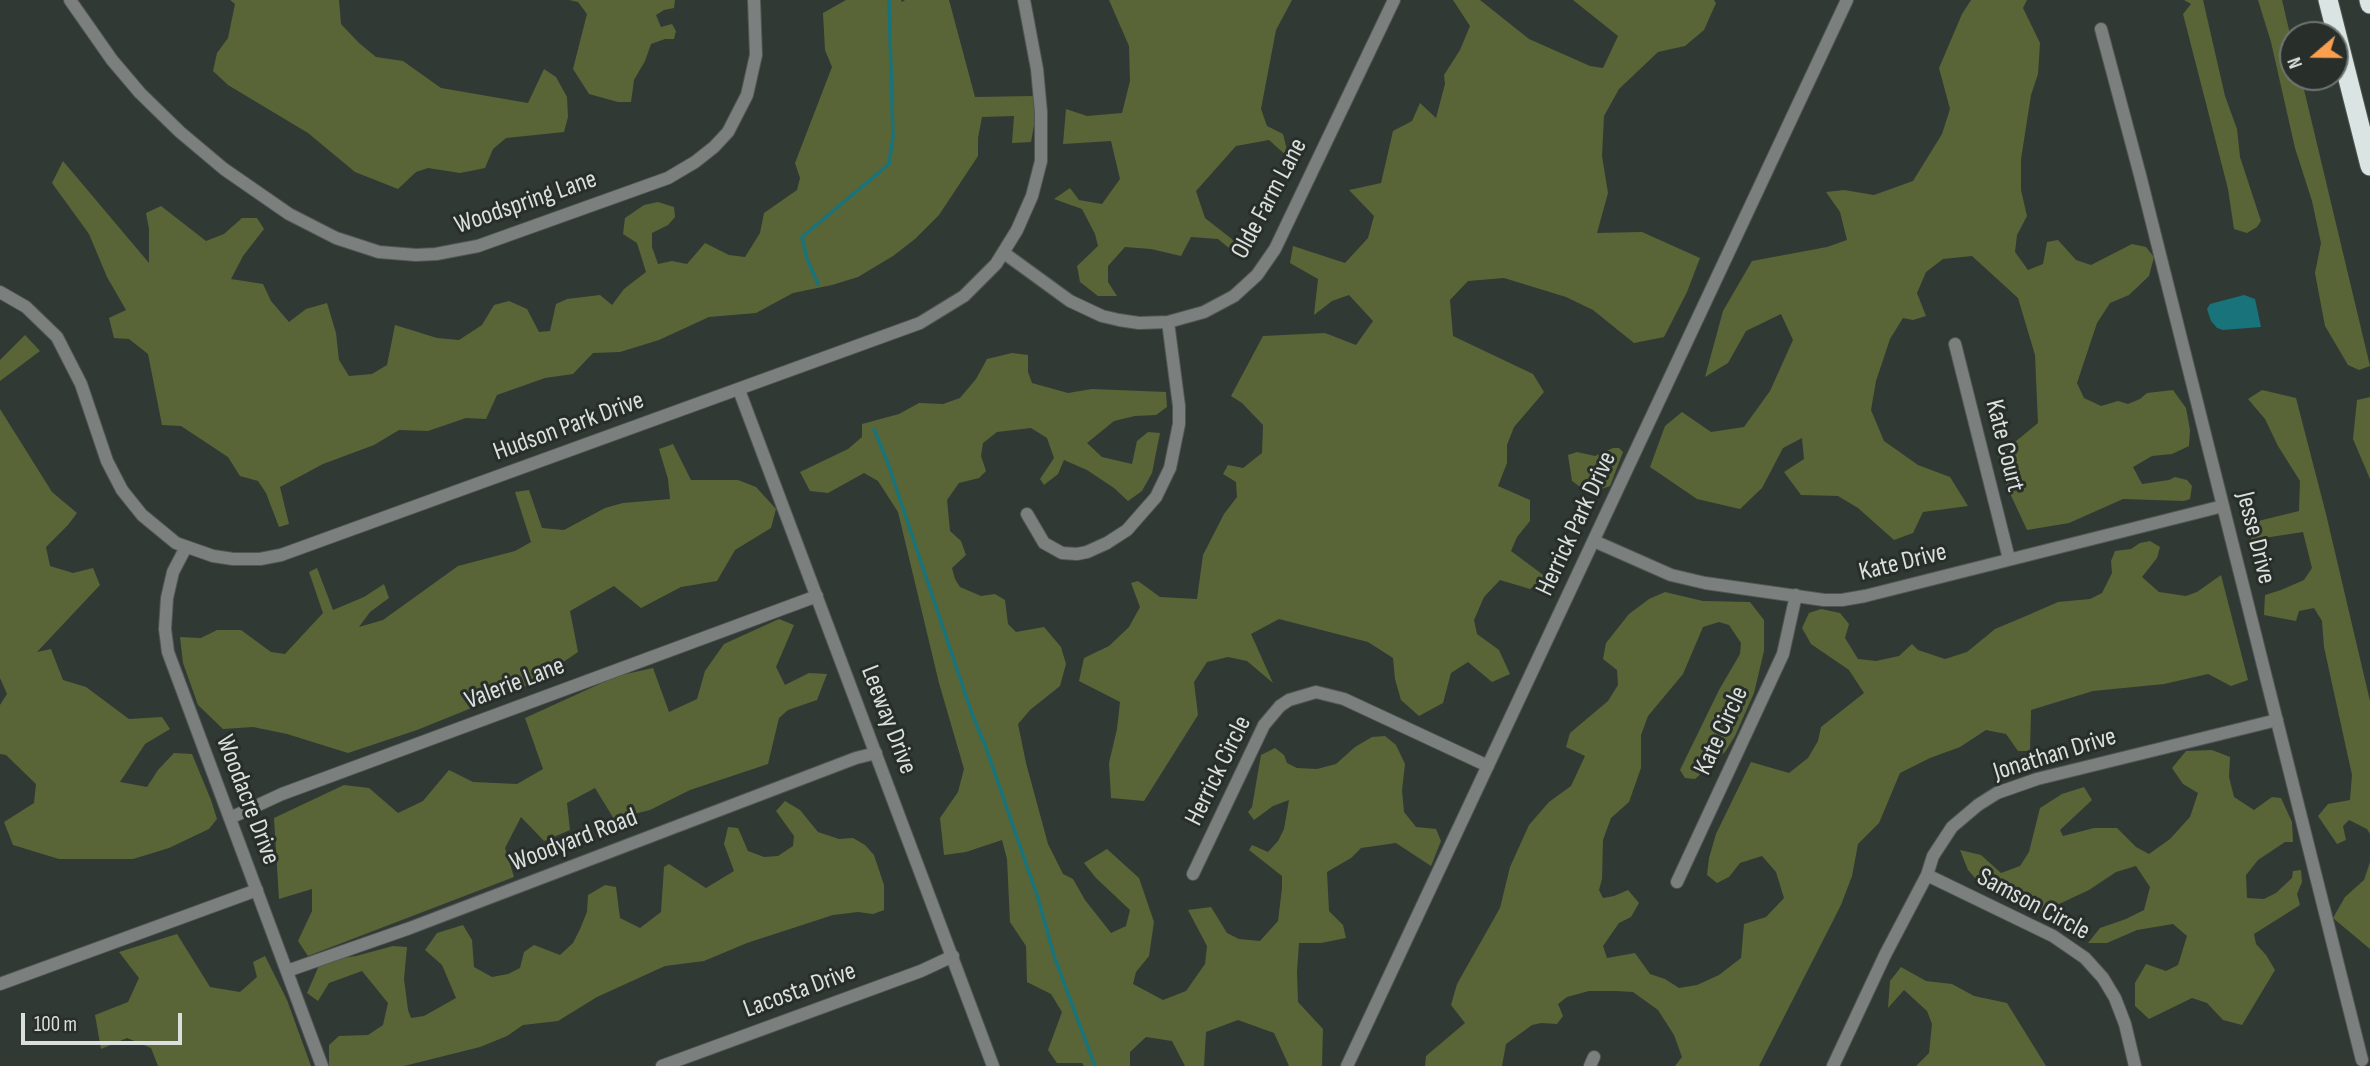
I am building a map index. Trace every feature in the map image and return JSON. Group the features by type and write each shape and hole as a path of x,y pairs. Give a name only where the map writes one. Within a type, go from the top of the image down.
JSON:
{"highway":[{"path":"2328,0 2370,166"}],"street":[{"name":"Woodspring Lane","path":"70,0 112,60 140,93 224,169 289,214 329,235 379,251 416,255 478,246 657,182 695,162 728,132 747,95 756,55 754,0"},
{"name":"Hudson Park Drive","path":"0,292 26,307 57,337 81,384 107,461 122,490 142,515 186,547 233,559 260,559 281,555 920,323 964,296 1004,254 1032,196 1041,161 1041,112 1037,69 1024,0"},
{"name":"Olde Farm Lane","path":"1004,254 1070,301 1087,310 1129,322 1168,321 1190,316 1234,296 1264,267 1275,249 1394,0"},
{"name":"Herrick Park Drive","path":"1347,1066 1847,0"},
{"name":"Jesse Drive","path":"2101,29 2362,1060"},
{"path":"1027,514 1044,543 1062,553 1077,554 1107,543 1126,530 1156,497 1177,446 1179,424 1168,321"},
{"name":"Kate Court","path":"1955,344 2010,559"},
{"name":"Leeway Drive","path":"739,390 993,1066"},
{"name":"Kate Drive","path":"1594,541 1671,575 1705,583 1824,600 1865,596 2223,506"},
{"name":"Woodacre Drive","path":"186,547 173,572 167,598 165,629 168,652 179,688 323,1066"},
{"name":"Kate Circle","path":"1677,882 1783,654 1796,595"},
{"name":"Valerie Lane","path":"230,818 282,794 817,596"},
{"name":"Herrick Circle","path":"1194,874 1264,725 1280,706 1289,700 1316,692 1344,699 1489,766"},
{"name":"Jonathan Drive","path":"1833,1066 1885,955 1927,875 1933,856 1952,827 1978,805 1997,793 2037,779 2277,720"},
{"name":"Woodyard Road","path":"287,971 410,928 856,758 876,753"},
{"name":"Samson Circle","path":"1927,875 2053,936 2085,958 2103,978 2115,998 2125,1024 2135,1066"},
{"path":"0,984 257,890"},
{"name":"Lacosta Drive","path":"662,1066 921,971 953,956"}],"green space":[{"path":"230,0 339,0 341,24 359,43 376,57 403,61 441,88 528,103 544,69 556,77 567,97 568,117 564,132 506,138 493,149 485,168 460,173 428,168 416,172 398,189 355,172 308,133 228,85 213,71 217,53 228,38 235,4"},
{"path":"569,0 675,0 674,8 656,15 661,27 672,24 676,31 674,39 651,44 634,80 631,102 618,102 589,94 573,69 587,14 578,2"},
{"path":"846,0 949,0 975,97 1033,96 1035,120 1031,142 1012,143 1014,116 982,117 978,156 939,215 893,256 858,277 793,293 756,313 709,317 659,340 620,352 593,353 573,374 545,378 497,395 486,419 466,418 428,431 399,430 374,445 323,464 280,487 289,524 279,527 266,493 258,481 240,476 228,457 181,426 162,425 148,354 129,339 114,338 109,318 126,310 107,277 89,234 52,183 63,161 149,263 146,213 161,206 206,241 224,234 242,218 257,218 264,229 243,256 231,279 263,284 271,301 289,322 306,309 327,303 336,333 339,360 349,376 372,374 387,365 395,325 437,338 459,340 482,325 494,305 509,301 527,309 539,332 550,331 556,304 567,299 600,295 612,305 624,289 646,272 637,243 623,234 625,218 644,205 658,202 674,207 675,217 668,225 652,233 652,247 658,264 672,261 687,264 705,243 729,255 745,257 760,233 764,213 797,190 800,178 795,163 832,67 825,50 823,13"},
{"path":"1109,0 1292,0 1276,30 1261,109 1267,126 1283,134 1289,158 1269,140 1236,146 1196,191 1205,218 1247,251 1245,261 1218,239 1191,237 1181,256 1151,249 1125,247 1108,266 1108,282 1117,296 1098,296 1080,282 1077,266 1098,246 1095,234 1082,209 1054,199 1070,188 1079,200 1102,204 1120,179 1111,141 1063,144 1066,109 1087,116 1122,113 1130,81 1129,46"},
{"path":"1453,0 1480,0 1529,39 1590,66 1603,68 1618,36 1573,0 1714,0 1716,3 1704,30 1685,46 1658,52 1619,89 1604,116 1602,156 1608,193 1597,233 1642,232 1700,258 1687,292 1664,337 1634,343 1593,310 1566,297 1504,278 1468,281 1450,300 1453,336 1533,374 1544,392 1514,427 1507,445 1507,463 1498,486 1530,500 1530,521 1517,537 1511,551 1546,577 1530,589 1500,580 1484,597 1474,620 1477,634 1499,650 1510,674 1492,682 1468,662 1451,673 1443,703 1419,716 1401,700 1393,658 1368,642 1279,619 1251,634 1273,683 1247,661 1228,657 1207,662 1194,682 1198,715 1144,801 1111,798 1109,763 1120,702 1079,681 1084,658 1109,646 1129,627 1140,607 1131,583 1138,581 1160,597 1197,599 1203,555 1224,514 1237,497 1236,482 1223,474 1228,465 1243,468 1262,453 1263,425 1242,403 1231,396 1263,336 1325,333 1356,345 1373,321 1349,295 1332,301 1314,315 1318,279 1290,263 1293,246 1345,263 1368,238 1374,216 1349,190 1381,183 1393,131 1412,121 1420,103 1436,118 1445,84 1444,75 1460,50 1470,26"},
{"path":"1971,0 2027,0 2023,8 2040,43 2038,74 2031,95 2021,159 2021,190 2027,216 2017,235 2015,252 2028,270 2043,264 2047,242 2058,240 2076,260 2091,265 2132,244 2146,247 2154,257 2149,276 2129,295 2110,303 2097,323 2077,383 2084,398 2101,406 2118,401 2128,404 2147,393 2173,390 2186,408 2190,430 2189,446 2172,454 2152,456 2133,467 2142,484 2175,477 2187,480 2192,486 2190,499 2123,499 2069,523 2027,530 2008,489 1998,456 2038,423 2035,355 2018,298 1972,256 1943,259 1926,272 1917,293 1926,316 1913,320 1903,318 1890,339 1876,381 1871,410 1884,441 1918,465 1950,477 1968,506 1923,512 1913,533 1894,540 1858,508 1838,496 1801,495 1784,472 1804,459 1802,438 1783,448 1762,488 1740,509 1697,499 1650,467 1665,426 1682,412 1711,432 1744,427 1770,391 1793,340 1781,314 1746,331 1728,363 1705,377 1723,311 1752,261 1827,247 1847,240 1840,212 1826,192 1844,190 1874,195 1913,181 1942,134 1950,109 1939,68 1962,14"},
{"path":"2184,0 2203,0 2225,96 2237,129 2240,157 2261,221 2247,233 2234,229 2228,189 2183,14 2191,4"},
{"path":"2258,0 2282,0 2287,21 2279,21 2279,77"},
{"path":"2282,91 2304,91 2370,366 2359,370 2348,365 2325,326 2315,273 2321,243 2312,201 2295,148"},
{"path":"25,335 40,351 0,381 0,360"},
{"path":"1012,353 1028,355 1028,372 1032,383 1068,393 1092,389 1166,392 1167,407 1156,415 1114,421 1087,443 1102,457 1132,464 1137,441 1148,432 1160,433 1152,473 1142,491 1128,501 1087,470 1064,460 1058,474 1044,485 1040,479 1054,458 1047,438 1031,428 997,432 983,443 981,456 986,471 979,478 959,483 947,500 950,531 961,541 966,555 952,568 960,587 981,596 995,594 1005,600 1008,624 1016,632 1044,627 1061,647 1066,664 1060,686 1030,710 1018,724 1026,763 1048,844 1063,874 1073,879 1085,900 1111,933 1126,926 1130,910 1084,863 1107,849 1139,878 1154,922 1149,956 1136,972 1133,984 1163,1000 1186,991 1205,964 1207,946 1188,910 1211,907 1227,933 1239,939 1260,941 1278,921 1282,876 1249,850 1252,845 1268,852 1278,841 1284,829 1289,800 1273,806 1254,820 1248,812 1252,807 1261,755 1275,748 1284,755 1287,763 1297,768 1317,769 1336,764 1355,747 1372,737 1385,736 1396,745 1405,764 1402,790 1404,812 1416,827 1436,829 1441,841 1431,866 1396,843 1361,848 1351,858 1327,872 1329,911 1343,925 1346,938 1321,943 1299,943 1297,972 1298,1002 1323,1029 1322,1066 1289,1066 1274,1033 1238,1020 1206,1032 1204,1066 1185,1066 1172,1041 1146,1037 1130,1052 1130,1066 1057,1063 1048,1050 1062,1012 1051,994 1027,982 1026,946 1010,922 1007,859 1002,840 966,852 944,855 940,818 958,792 964,769 939,683 898,512 878,481 864,473 828,493 810,491 800,472 848,449 862,437 862,424 899,414 919,403 943,404 960,398 976,379 987,359"},
{"path":"2262,390 2296,398 2370,701 2370,834 2367,829 2349,820 2343,826 2346,840 2337,844 2318,816 2328,804 2350,800 2352,775 2324,647 2322,621 2314,608 2299,611 2296,621 2264,615 2265,595 2304,580 2312,568 2303,532 2251,540 2254,522 2299,511 2300,481 2265,419 2248,399"},
{"path":"2370,397 2370,479 2353,439 2357,400"},
{"path":"0,409 52,492 77,513 46,547 50,566 73,573 93,568 100,585 37,652 51,649 63,680 86,687 129,719 162,717 170,729 145,744 120,782 147,787 174,753 192,754 211,800 217,819 209,829 169,848 133,859 59,859 13,845 4,822 34,803 36,784 6,755 0,754 0,705 7,694 0,678"},
{"path":"673,444 691,480 738,480 756,487 776,509 771,528 735,550 717,581 681,587 641,608 614,586 570,611 578,652 531,684 417,730 348,753 287,734 253,727 223,729 198,705 183,663 180,637 201,638 217,630 241,630 271,652 285,654 323,613 309,572 317,568 333,610 364,597 384,584 389,598 370,612 359,627 383,620 458,566 515,551 531,542 515,492 529,490 542,528 564,530 605,508 623,503 670,499 668,479 659,449"},
{"path":"1619,448 1623,452 1610,486 1596,491 1583,489 1572,481 1568,455 1577,452 1595,456"},
{"path":"2150,541 2160,547 2157,558 2142,577 2159,592 2186,596 2197,592 2221,575 2248,680 2231,686 2208,674 2164,684 2093,691 2031,710 2030,751 2018,751 2006,734 1986,730 1960,747 1900,773 1879,823 1858,844 1852,876 1841,905 1759,1066 1675,1066 1682,1057 1674,1035 1658,1010 1633,992 1589,991 1567,997 1558,1004 1563,1016 1557,1024 1532,1025 1506,1044 1502,1066 1425,1066 1426,1056 1465,1023 1451,1005 1457,984 1500,908 1510,867 1529,825 1549,802 1571,786 1585,756 1566,747 1570,733 1608,701 1618,685 1617,670 1603,659 1606,643 1629,614 1649,599 1665,592 1703,601 1750,602 1764,620 1764,651 1754,693 1725,752 1695,779 1685,778 1680,770 1719,690 1740,654 1741,643 1729,625 1719,622 1703,627 1683,674 1648,716 1641,735 1641,768 1629,802 1611,818 1603,840 1602,879 1599,890 1603,898 1628,890 1639,903 1631,917 1619,923 1603,946 1607,958 1635,953 1650,974 1679,988 1697,985 1719,975 1741,958 1744,924 1766,917 1784,898 1776,872 1762,856 1740,863 1729,877 1717,883 1707,875 1716,834 1751,762 1789,773 1808,758 1818,741 1821,727 1864,693 1849,670 1811,644 1802,628 1809,613 1821,609 1840,613 1849,624 1845,638 1858,659 1876,661 1899,656 1912,644 1918,650 1945,659 1967,652 1995,629 2058,602 2090,599 2102,593 2112,573 2111,561 2115,551 2131,549"},
{"path":"779,619 794,625 776,667 785,685 809,673 827,674 817,700 788,710 779,718 768,764 690,790 650,810 614,819 595,788 567,803 570,830 544,841 521,817 505,848 514,877 308,956 298,941 312,911 312,889 279,899 274,818 344,785 369,788 398,813 423,801 449,770 473,782 517,784 543,769 525,718 617,676 653,668 669,712 697,699 705,671 724,644"},
{"path":"2212,750 2230,757 2229,777 2234,797 2254,810 2272,797 2281,798 2292,822 2293,842 2285,842 2258,860 2246,875 2247,898 2264,899 2276,893 2292,878 2293,871 2301,870 2302,882 2297,894 2300,905 2254,934 2256,944 2275,970 2242,1025 2223,1020 2207,1003 2192,998 2149,1019 2135,1006 2135,983 2146,964 2166,971 2178,965 2187,936 2173,924 2137,930 2107,943 2088,943 2100,928 2144,910 2150,887 2136,866 2116,872 2089,890 2042,912 2002,899 1981,885 1968,870 1960,850 1981,855 2001,873 2020,866 2029,852 2040,808 2062,794 2084,787 2092,800 2060,830 2063,836 2094,828 2117,828 2136,847 2149,854 2170,839 2190,817 2198,793 2183,784 2172,768 2186,751"},
{"path":"785,801 800,810 818,832 839,839 853,838 865,845 874,855 884,885 884,910 873,914 858,912 833,915 747,943 704,961 665,966 597,997 558,1021 523,1025 507,1036 480,1047 404,1066 329,1066 329,1045 339,1036 368,1035 383,1025 388,1003 362,971 329,983 318,1001 307,993 321,961 356,956 393,946 407,947 404,979 408,1010 411,1018 424,1016 456,998 442,965 425,950 437,933 463,925 472,940 474,967 492,977 520,968 524,952 534,945 560,955 573,943 580,929 587,912 588,895 605,885 616,887 620,918 640,928 661,912 664,867 669,864 706,888 734,871 724,844 728,827 738,828 748,851 764,857 778,856 793,846 794,836 776,811"},
{"path":"2370,862 2370,949 2333,918 2345,897 2364,880"},
{"path":"177,934 210,987 240,992 257,977 253,962 265,956 287,1000 311,1066 158,1066 151,1048 127,1038 101,1049 95,1015 128,1002 139,978 119,952"},
{"path":"1901,967 1926,981 1952,984 1974,996 2007,1003 2046,1066 1916,1066 1929,1053 1932,1024 1927,1011 1904,990 1888,1008 1890,981"}],"water":[{"path":"2244,295 2255,299 2261,327 2223,330 2217,328 2207,309 2210,304"}],"waterway":[{"path":"818,284 807,259 802,237 889,164 893,137 889,0"},
{"path":"874,429 1038,898 1054,956 1095,1066"}]}
